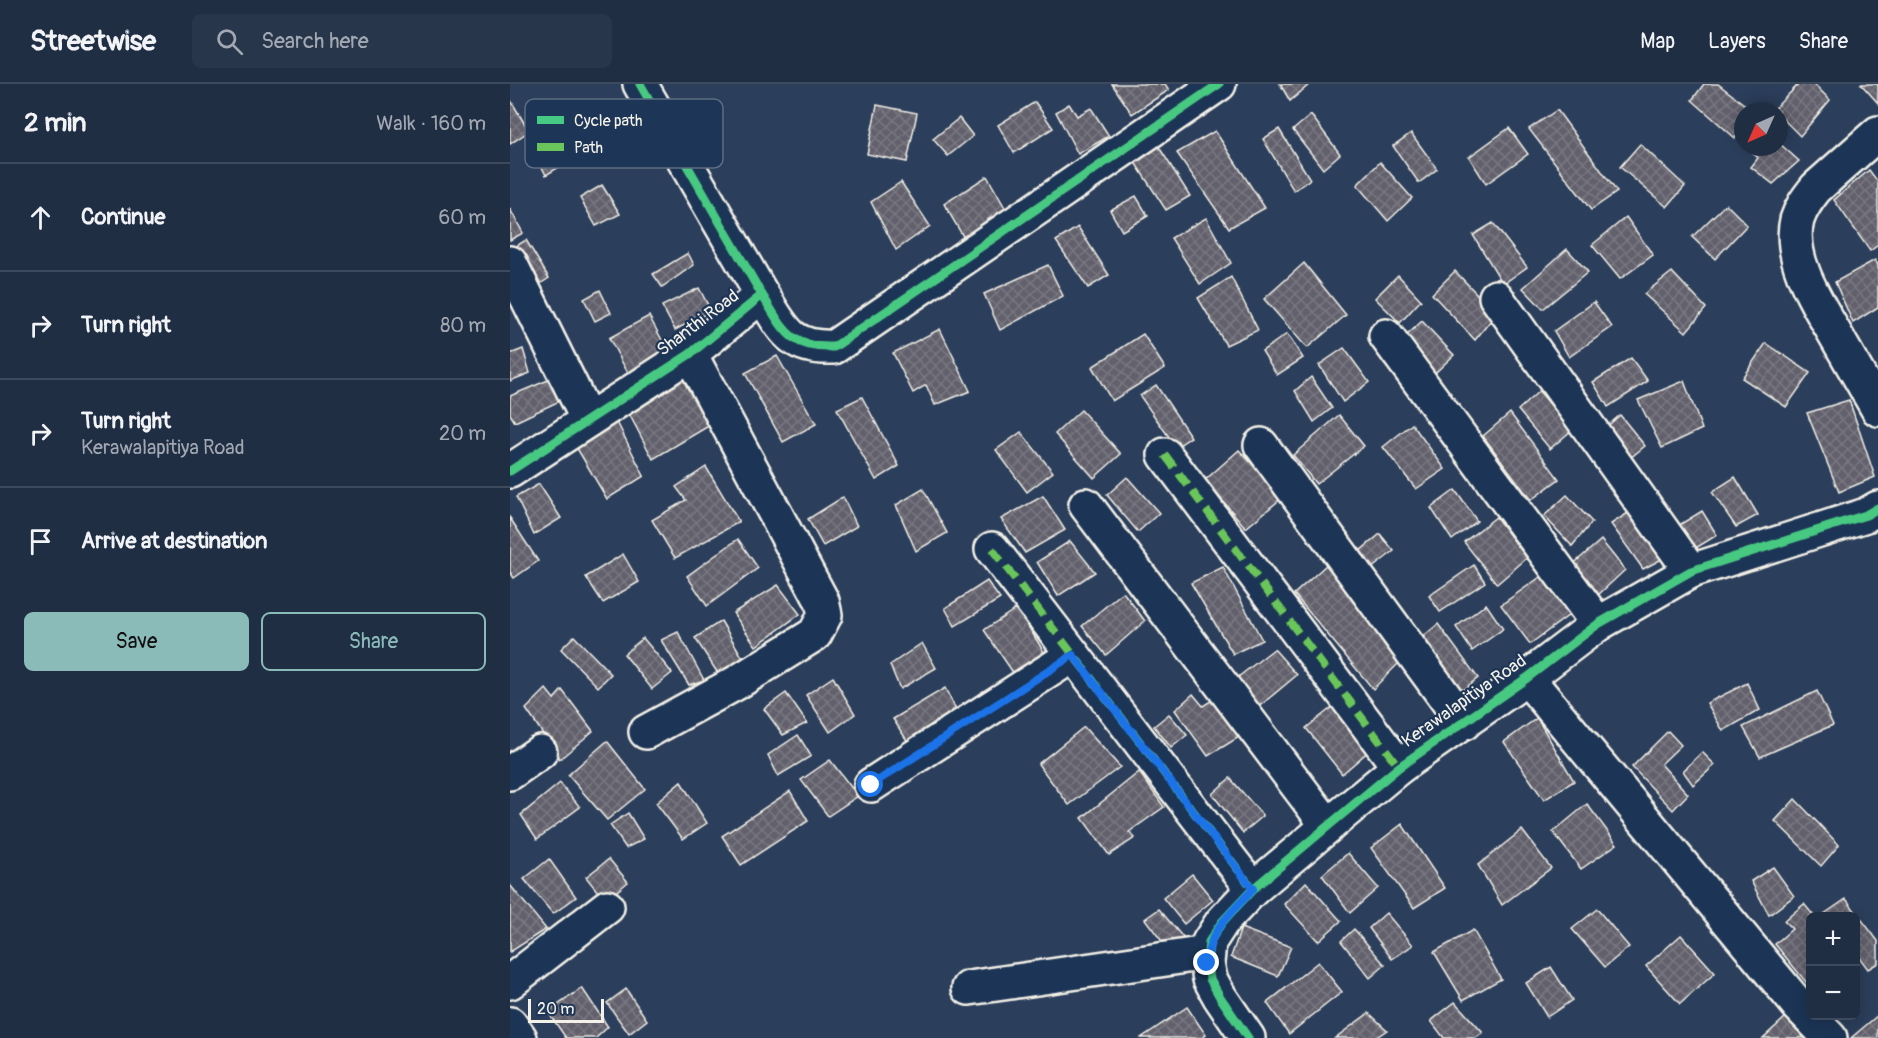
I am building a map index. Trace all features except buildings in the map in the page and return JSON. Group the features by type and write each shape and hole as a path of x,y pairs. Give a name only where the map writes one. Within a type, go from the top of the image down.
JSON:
{"street":[{"name":"Shanthi Road","path":"640,84 649,99"},
{"path":"762,295 782,326 797,342 815,348 834,347 1219,84"},
{"path":"1878,133 1816,188 1808,198 1797,222 1796,239 1800,264 1810,291 1878,409"},
{"name":"Shanthi Road","path":"510,470 690,354 762,295 689,168"},
{"path":"510,263 588,420"},
{"path":"1496,297 1691,571"},
{"path":"1386,336 1598,624"},
{"path":"646,732 736,682 815,634 825,615 822,601 690,354"},
{"path":"1261,446 1464,723"},
{"path":"1165,455 1399,767"},
{"path":"1086,505 1328,826"},
{"name":"Kerawalapitiya Road","path":"1207,953 1209,942 1215,932 1253,889 1399,767 1527,678 1598,624 1691,571 1866,515 1878,508"},
{"path":"992,549 1253,889"},
{"path":"871,785 1073,655"},
{"path":"1527,678 1799,1006 1830,1038"},
{"path":"510,773 540,752"},
{"path":"510,982 607,907"},
{"path":"969,988 1207,953 1210,979 1248,1038"},
{"path":"510,1024 520,1038"}],"marked path":[{"path":"1165,455 1399,767"},
{"path":"992,549 1253,889"}],"cycle path":[{"path":"640,84 649,99"},
{"path":"762,295 783,327 797,340 819,347 834,347 1219,84"},
{"path":"510,471 690,354 762,295 689,168"},
{"path":"1248,1038 1210,979 1207,963 1209,942 1222,922 1253,889 1399,767 1527,678 1598,624 1691,571 1866,515 1878,508"}],"route":[{"path":"871,785 1073,655 1253,889 1215,932 1209,942 1207,963"}]}
